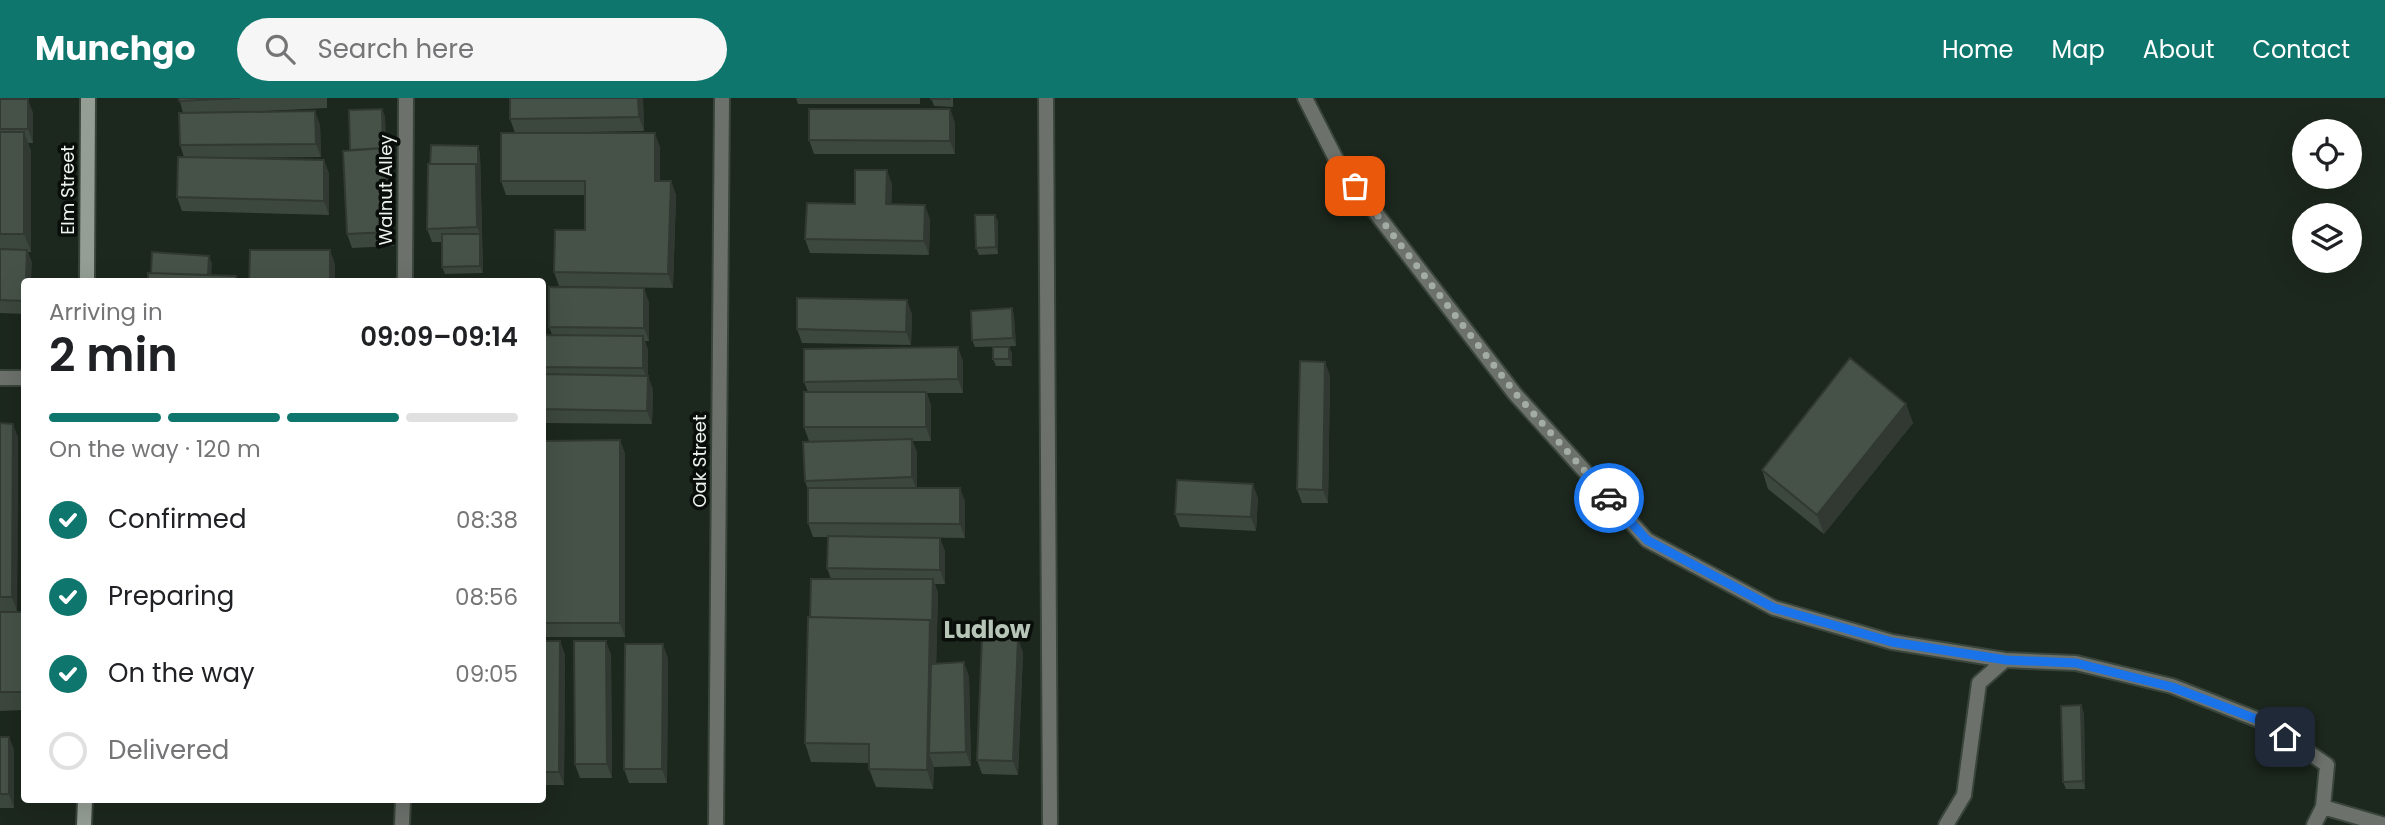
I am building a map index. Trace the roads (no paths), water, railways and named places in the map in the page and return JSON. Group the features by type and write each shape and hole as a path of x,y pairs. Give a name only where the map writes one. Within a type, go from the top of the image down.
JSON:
{"main road":[{"name":"Elm Street","path":"87,278 88,98"},
{"path":"85,803 85,825"}],"street":[{"name":"Walnut Alley","path":"405,278 406,98"},
{"name":"Oak Street","path":"716,825 722,98"},
{"path":"1046,98 1050,825"},
{"path":"1306,98 1339,165 1499,373 1647,540 1774,608 1892,642 2006,660 2076,663 2172,687 2264,722 2328,765 2323,807 2314,825"},
{"path":"0,378 21,378"},
{"path":"1946,825 1964,795 1979,683 2006,660"},
{"path":"402,803 402,825"},
{"path":"2323,807 2385,825"}],"district":[{"name":"Ludlow","path":"987,630"}]}
